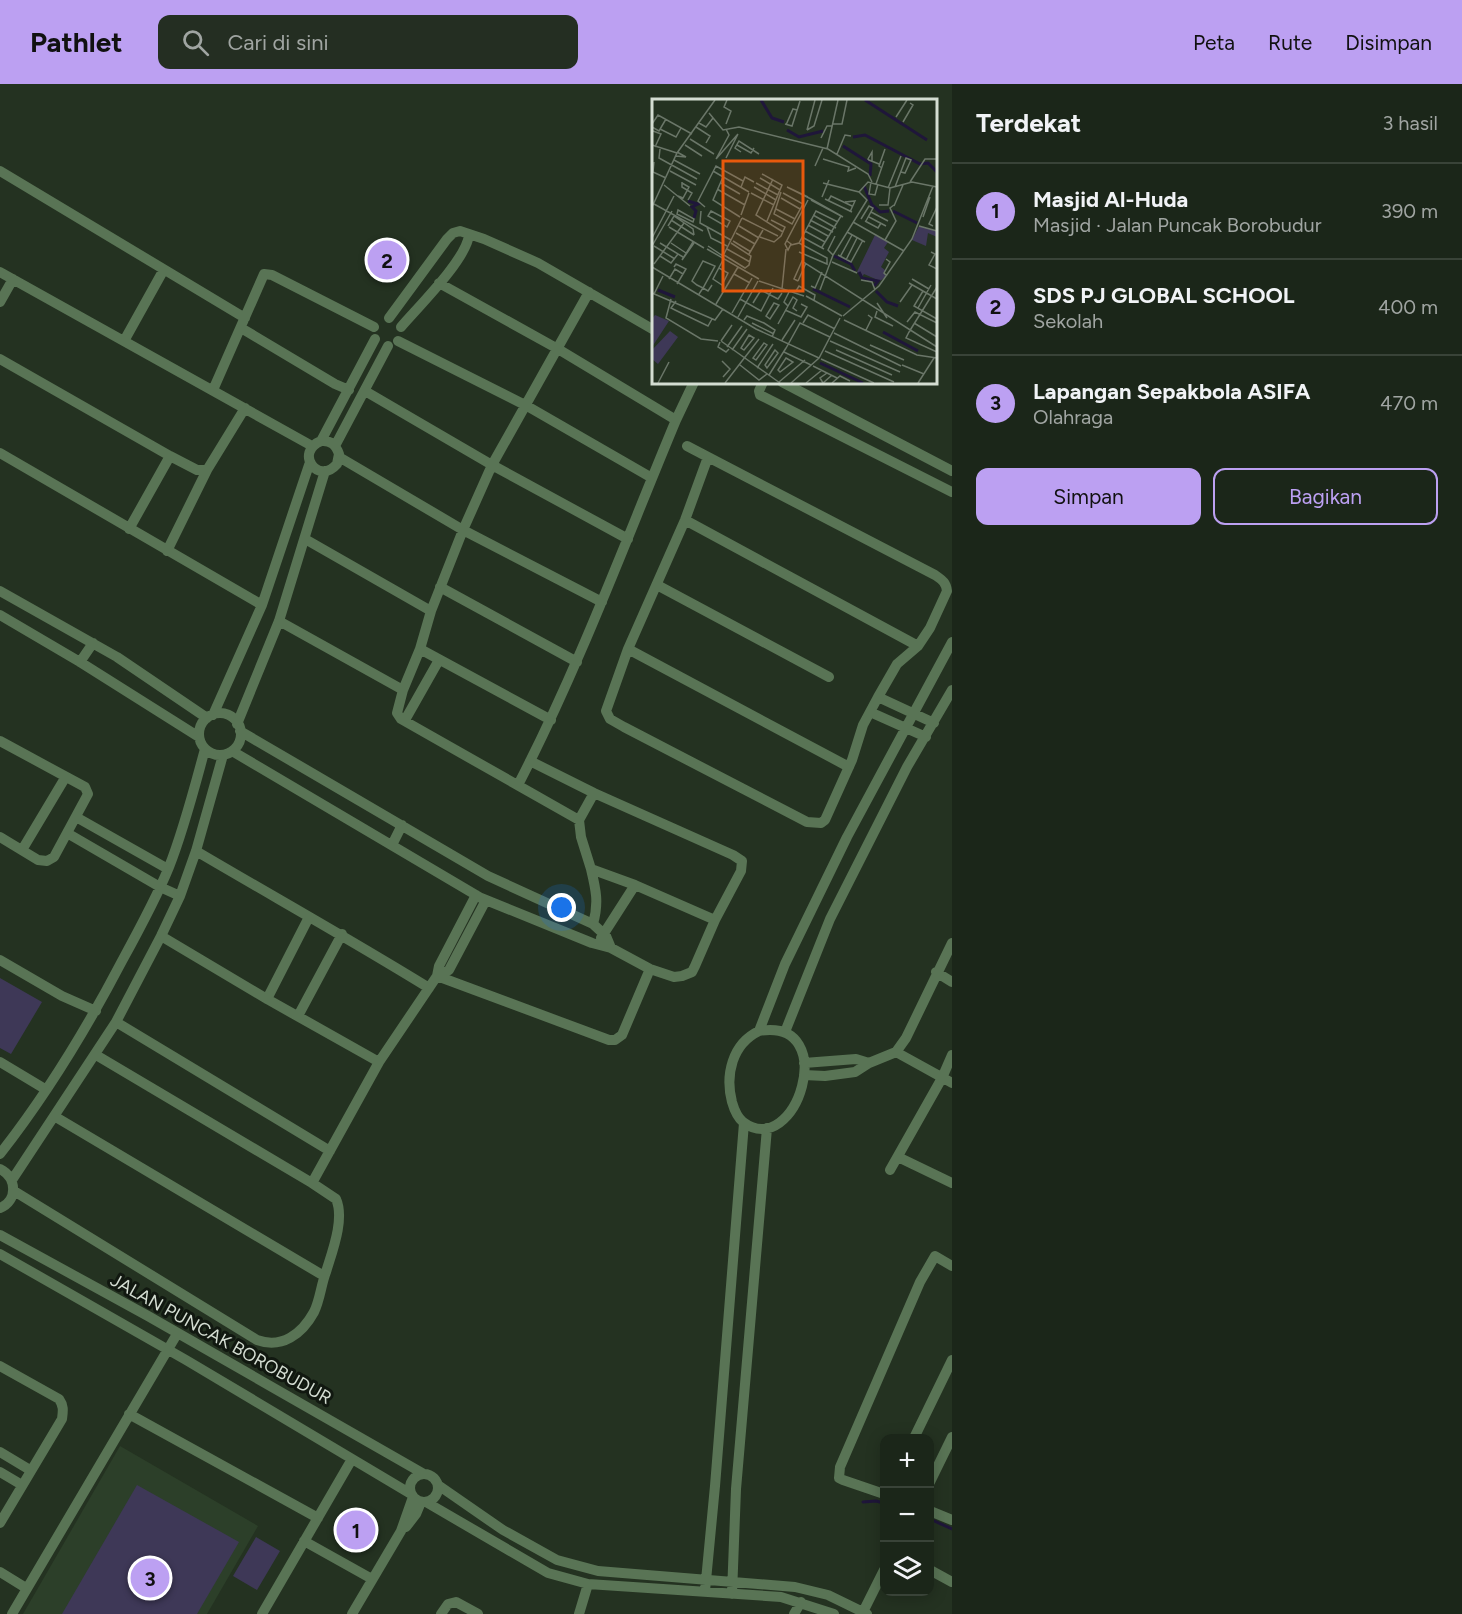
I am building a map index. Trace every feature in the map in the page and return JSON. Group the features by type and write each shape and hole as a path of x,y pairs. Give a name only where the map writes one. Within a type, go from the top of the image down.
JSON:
{"street":[{"path":"0,171 163,271 335,384 349,390"},
{"path":"389,318 447,239 453,233 460,231 538,263 652,329"},
{"path":"401,327 464,250 469,235"},
{"path":"124,341 163,271"},
{"path":"0,273 245,408 316,444 328,441 336,446 339,457 335,466 325,471 315,468 310,462"},
{"path":"213,390 262,276 268,274 374,327"},
{"path":"0,302 13,279"},
{"path":"439,283 558,349 676,420"},
{"path":"579,820 397,714 403,690 420,649 440,587 492,465 589,292"},
{"path":"199,737 200,729 210,716 262,605 310,462 309,454 349,390 375,339 374,327 378,321 389,318 396,321 401,327 402,334 393,344 365,391 336,446"},
{"path":"375,339 383,346 393,344 527,406 652,478"},
{"path":"0,359 196,470 207,470"},
{"path":"518,785 577,662 676,420 693,384"},
{"path":"762,384 760,395 952,492"},
{"path":"786,384 952,471"},
{"path":"365,391 492,465 628,539"},
{"path":"167,551 207,470 245,408"},
{"path":"687,446 943,580 946,591 930,628 918,646 897,664 878,697 863,725 849,767 825,820 821,824 813,824 608,717 607,706 628,649 685,520 708,457"},
{"path":"0,453 129,530 262,605"},
{"path":"129,530 170,456"},
{"path":"339,457 463,530 602,602"},
{"path":"0,1208 11,1200 13,1185 54,1116 116,1022 180,896 228,753 238,743 239,727 279,621 325,471"},
{"path":"685,520 918,646"},
{"path":"305,539 431,611"},
{"path":"274,570 292,577"},
{"path":"657,585 829,677"},
{"path":"440,587 577,662"},
{"path":"0,591 117,657 210,716 221,714 229,716 239,727 488,876 593,924 603,933 612,948"},
{"path":"0,615 199,737 205,749 214,754 228,753 481,897 598,945 612,948 651,969 674,977 692,972 715,920 739,876 741,861 733,855 594,794 530,761"},
{"path":"279,621 403,690"},
{"path":"759,1031 785,964 847,837 952,642"},
{"path":"80,663 93,643"},
{"path":"420,649 551,720"},
{"path":"628,649 849,767"},
{"path":"405,720 439,660"},
{"path":"785,1032 830,919 907,767 952,690"},
{"path":"878,697 934,723"},
{"path":"870,712 926,737"},
{"path":"0,741 85,787 88,791 87,797 54,857 47,861 38,860 0,837"},
{"path":"0,1154 33,1112 45,1089 96,1011 160,887 179,840 205,749"},
{"path":"22,850 65,778"},
{"path":"593,924 598,909 597,898 591,868 581,837 579,820 594,794"},
{"path":"76,817 168,869"},
{"path":"392,845 402,825"},
{"path":"68,833 160,887 180,896"},
{"path":"196,851 342,934 429,988"},
{"path":"591,868 715,920"},
{"path":"598,945 603,933 635,885"},
{"path":"519,913 529,895"},
{"path":"312,1183 380,1062 437,976 439,966 481,897"},
{"path":"267,999 309,917"},
{"path":"298,1016 342,934"},
{"path":"161,936 380,1062"},
{"path":"804,1075 825,1076 855,1072 868,1063 896,1052 906,1038 952,943"},
{"path":"0,960 62,996 96,1011"},
{"path":"437,976 609,1041 622,1035 651,969"},
{"path":"936,972 952,982"},
{"path":"116,1022 330,1151"},
{"path":"86,1025 105,1038"},
{"path":"771,1029 785,1032 800,1047 804,1063 804,1075 795,1105 781,1122 767,1128 744,1123 737,1116 729,1091 732,1061 750,1035 759,1031 771,1029"},
{"path":"896,1052 947,1080"},
{"path":"0,1170 6,1172 13,1185 257,1340 268,1344 286,1341 304,1328 315,1311 335,1245 338,1202 334,1196 96,1055"},
{"path":"890,1170 947,1080 952,1055"},
{"path":"804,1063 856,1059 868,1063"},
{"path":"0,1062 45,1089"},
{"path":"54,1116 324,1276"},
{"path":"705,1591 716,1486 744,1123"},
{"path":"732,1594 736,1489 767,1128"},
{"path":"898,1156 952,1183"},
{"name":"JALAN PUNCAK BOROBUDUR","path":"0,1235 424,1474"},
{"name":"JALAN PUNCAK BOROBUDUR","path":"0,1254 186,1360 418,1499 548,1573 588,1584 781,1597 834,1614"},
{"path":"880,1492 843,1480 839,1478 838,1473 865,1405 920,1282 935,1256 952,1266"},
{"path":"65,1292 73,1275"},
{"path":"12,1614 177,1334"},
{"path":"186,1360 196,1345"},
{"path":"916,1434 952,1360"},
{"path":"0,1366 51,1394 63,1404 62,1419 0,1523"},
{"path":"129,1414 318,1518"},
{"path":"934,1474 952,1437"},
{"path":"0,1452 30,1470"},
{"path":"262,1614 352,1459"},
{"path":"0,1472 22,1485"},
{"path":"418,1499 410,1489 412,1480 424,1474 433,1477 438,1485 503,1530 557,1560 598,1571 734,1581 806,1590 828,1595 865,1613 880,1581"},
{"path":"418,1499 434,1498 438,1485"},
{"path":"716,1486 736,1489"},
{"path":"352,1614 418,1499"},
{"path":"934,1513 952,1520"},
{"path":"495,1543 503,1530"},
{"path":"304,1541 372,1579"},
{"path":"0,1572 26,1588"},
{"path":"934,1572 952,1582"},
{"path":"579,1614 588,1584"},
{"path":"441,1614 448,1604 456,1602 478,1614"},
{"path":"794,1614 801,1602"}],"shaded area":[{"path":"0,978 42,1002 11,1054 0,1048"},
{"path":"120,1446 258,1526 207,1614 23,1614"},
{"path":"137,1485 239,1542 197,1614 62,1614"},
{"path":"256,1537 280,1551 257,1590 233,1576"}],"waterway":[{"path":"863,1502 880,1502"},
{"path":"934,1521 952,1529"}],"place":[{"name":"SDS PJ GLOBAL SCHOOL","path":"387,260"},
{"name":"Masjid Al-Huda","path":"356,1530"},
{"name":"Lapangan Sepakbola ASIFA","path":"150,1578"}]}
